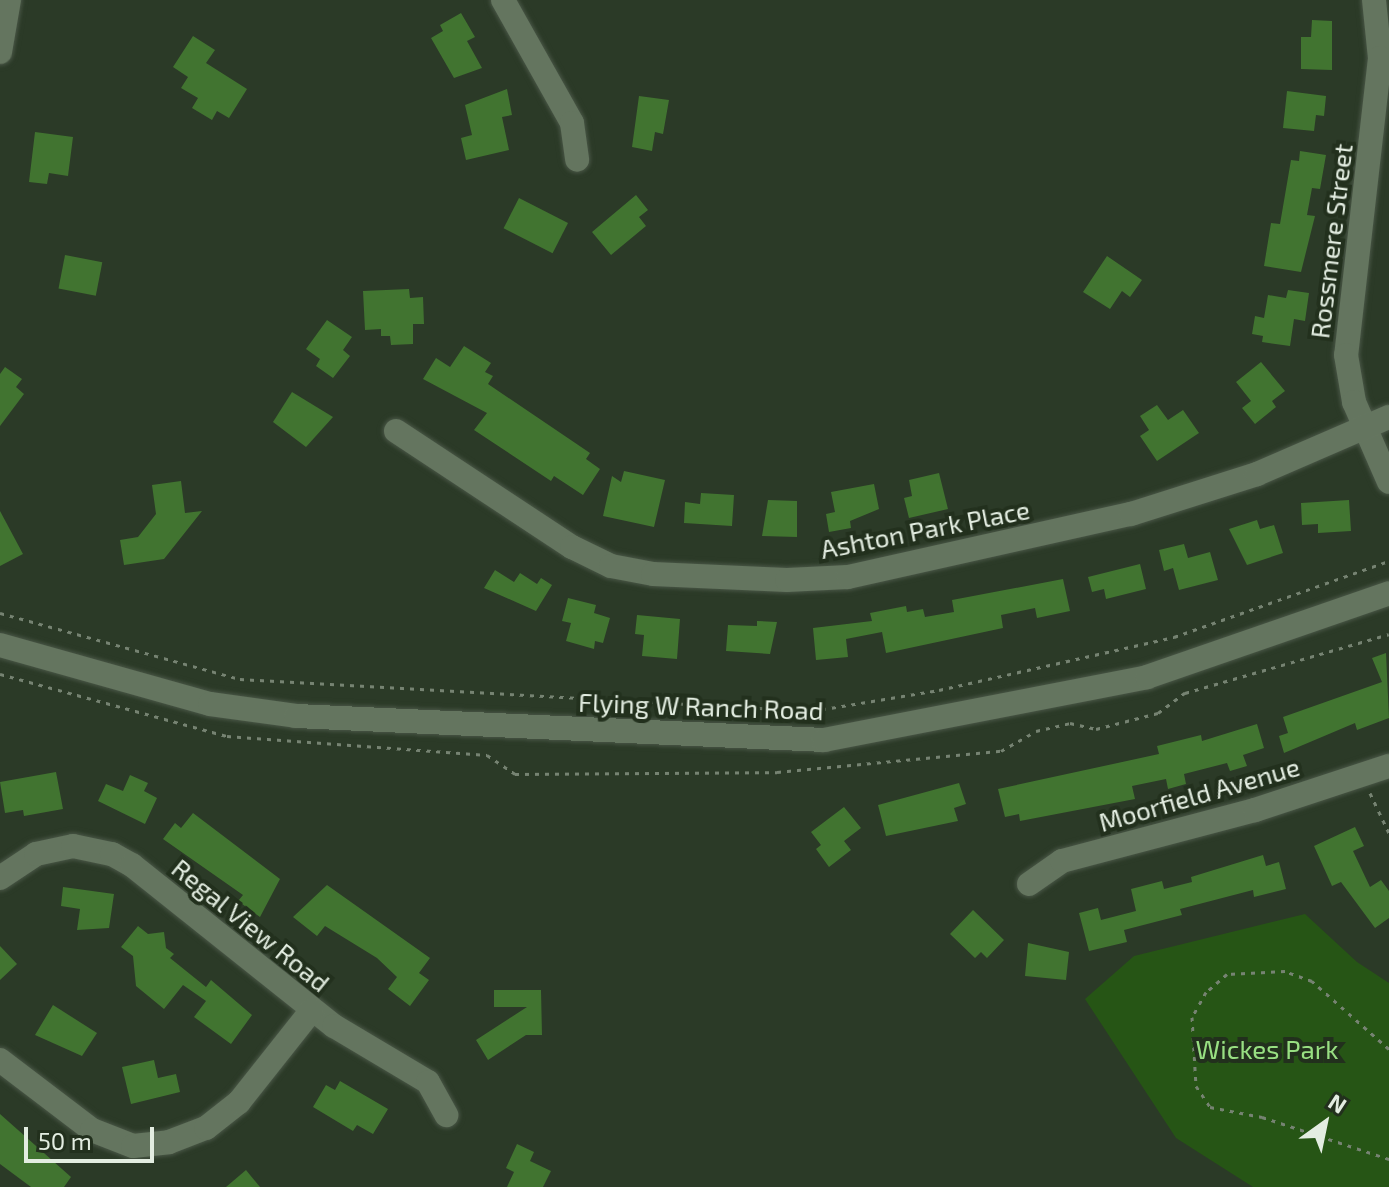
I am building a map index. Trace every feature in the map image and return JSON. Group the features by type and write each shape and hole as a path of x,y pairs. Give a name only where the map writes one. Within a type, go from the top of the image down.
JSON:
{"street":[{"path":"0,52 9,0"},
{"path":"503,0 572,123 577,160"},
{"name":"Rossmere Street","path":"1374,0 1380,58 1346,355 1347,376 1389,482"},
{"name":"Ashton Park Place","path":"396,431 611,566 653,574 787,580 848,577 1116,518 1257,474 1389,417"},
{"name":"Flying W Ranch Road","path":"0,645 210,704 296,716 824,740 1147,677 1389,593"},
{"name":"Moorfield Avenue","path":"1029,884 1062,861 1382,780"},
{"name":"Regal View Road","path":"0,878 52,849 73,846 112,854 312,1010 428,1082 446,1115"},
{"path":"0,1060 75,1120 133,1146 188,1137 222,1117 312,1010"},
{"path":"128,1170 133,1146"}],"path":[{"path":"0,613 240,679 812,711 939,690 1174,637 1389,561"},
{"path":"1382,780 1389,833"},
{"path":"1389,1049 1312,981 1285,971 1227,974 1206,992 1192,1017 1196,1086 1210,1107 1262,1117 1389,1159"}],"green space":[{"name":"Wickes Park","path":"1305,914 1357,962 1389,983 1389,1187 1253,1187 1176,1138 1085,999 1134,956"}],"building":[{"path":"461,13 475,37 467,41 482,68 454,78 431,38 443,31 440,25"},
{"path":"1312,20 1332,21 1332,70 1301,69 1301,37 1311,37"},
{"path":"193,36 215,50 206,63 247,89 229,118 217,111 212,120 192,108 198,98 181,88 188,77 173,67"},
{"path":"507,89 512,115 502,117 509,150 466,160 461,138 472,135 465,105"},
{"path":"1287,91 1326,96 1324,116 1316,115 1314,131 1283,128"},
{"path":"639,96 669,100 663,134 655,132 652,151 632,147"},
{"path":"35,132 73,137 68,176 49,173 47,184 29,182"},
{"path":"1300,151 1326,155 1320,189 1312,188 1307,215 1315,216 1301,272 1264,266 1271,223 1280,224 1291,160 1299,161"},
{"path":"636,195 648,210 639,217 646,226 611,255 592,232"},
{"path":"519,198 568,223 553,253 504,228"},
{"path":"65,255 102,262 96,296 59,288"},
{"path":"1107,256 1142,280 1130,297 1122,291 1110,309 1083,292"},
{"path":"409,289 410,298 423,297 424,324 413,324 413,344 391,345 390,336 381,336 381,329 365,330 363,291"},
{"path":"1288,290 1309,293 1305,321 1294,319 1290,346 1262,342 1263,336 1252,334 1255,316 1264,318 1268,295 1286,298"},
{"path":"327,320 352,337 343,350 350,356 333,378 316,366 320,359 306,349"},
{"path":"464,346 491,363 485,372 493,376 488,384 590,453 586,459 600,469 583,495 554,476 551,481 474,430 487,413 423,379 436,358 450,367"},
{"path":"1261,362 1285,391 1272,401 1276,407 1255,424 1242,408 1251,401 1236,382"},
{"path":"5,367 22,379 16,387 24,394 0,426 0,374"},
{"path":"292,392 333,417 306,447 273,422"},
{"path":"1157,405 1168,420 1183,410 1199,433 1157,461 1140,436 1149,430 1140,416"},
{"path":"624,471 665,480 654,527 603,516 612,476 621,482"},
{"path":"939,473 948,509 909,518 904,498 912,496 909,480"},
{"path":"181,481 185,513 202,511 164,559 124,565 120,540 138,537 156,514 152,485"},
{"path":"874,484 879,509 850,521 851,528 829,532 826,514 835,512 831,492"},
{"path":"701,493 734,495 732,526 684,523 685,502 700,504"},
{"path":"768,500 797,501 797,537 762,536"},
{"path":"1349,500 1351,531 1318,533 1318,524 1302,525 1301,503"},
{"path":"0,511 23,554 0,566"},
{"path":"1257,520 1260,529 1274,525 1283,553 1247,565 1229,529"},
{"path":"1184,544 1188,558 1210,552 1218,580 1179,590 1173,568 1164,571 1159,550"},
{"path":"1140,564 1146,589 1106,599 1104,589 1092,592 1088,577"},
{"path":"495,570 514,582 520,573 537,584 541,578 552,585 536,611 484,588"},
{"path":"1063,579 1070,611 1037,618 1035,608 1001,615 1003,628 886,653 882,632 846,639 848,657 816,660 813,628 872,621 870,613 906,606 907,612 923,609 925,617 954,612 952,600"},
{"path":"568,598 596,605 594,613 610,618 603,643 595,641 594,649 566,641 571,623 562,621"},
{"path":"637,615 680,619 677,659 642,656 644,635 635,634"},
{"path":"757,621 777,622 770,654 726,651 728,625 757,626"},
{"path":"1386,653 1389,718 1357,730 1355,723 1284,753 1279,736 1288,733 1283,717 1382,682 1372,658"},
{"path":"1257,724 1264,748 1243,755 1247,766 1230,771 1227,763 1184,774 1186,784 1168,789 1166,779 1132,786 1135,799 1020,821 1019,814 1005,817 998,789 1159,754 1157,746 1201,735 1202,741"},
{"path":"56,772 63,809 24,816 23,810 5,813 0,782"},
{"path":"130,775 148,783 144,791 157,798 145,824 98,801 106,784 123,791"},
{"path":"959,783 966,804 954,808 958,821 886,836 878,805"},
{"path":"844,807 861,828 844,841 851,850 829,867 816,849 821,845 811,832"},
{"path":"193,813 280,879 260,917 238,901 243,895 163,839 175,823 181,828"},
{"path":"1355,827 1364,846 1353,851 1370,887 1381,880 1389,891 1389,918 1375,928 1341,882 1332,886 1314,846"},
{"path":"1263,855 1266,866 1279,862 1286,889 1254,897 1253,890 1180,909 1182,915 1124,930 1127,942 1089,951 1079,913 1098,908 1101,920 1136,911 1131,889 1162,881 1164,889 1192,882 1191,877"},
{"path":"327,885 430,958 419,973 429,980 410,1006 388,989 397,977 377,958 325,926 317,936 293,917"},
{"path":"63,887 114,894 109,928 77,930 80,909 61,906"},
{"path":"973,910 1004,940 987,958 981,952 975,958 950,934"},
{"path":"138,926 148,934 164,932 166,948 174,954 170,958 206,987 211,980 252,1015 231,1044 194,1017 206,1001 183,985 164,1009 136,986 133,956 121,947"},
{"path":"1028,943 1069,952 1066,980 1025,976"},
{"path":"0,946 17,964 0,980"},
{"path":"494,990 541,990 542,1035 526,1035 488,1060 476,1040 527,1007 494,1007"},
{"path":"53,1005 97,1033 82,1056 35,1035"},
{"path":"154,1060 158,1078 176,1074 180,1092 131,1104 122,1067"},
{"path":"340,1081 388,1109 373,1134 357,1125 353,1131 313,1107 326,1085 335,1090"},
{"path":"0,1114 71,1177 64,1187 31,1187 0,1164"},
{"path":"517,1144 534,1152 530,1161 551,1171 543,1187 507,1187 514,1172 506,1168"},
{"path":"246,1170 260,1187 226,1187"}]}
